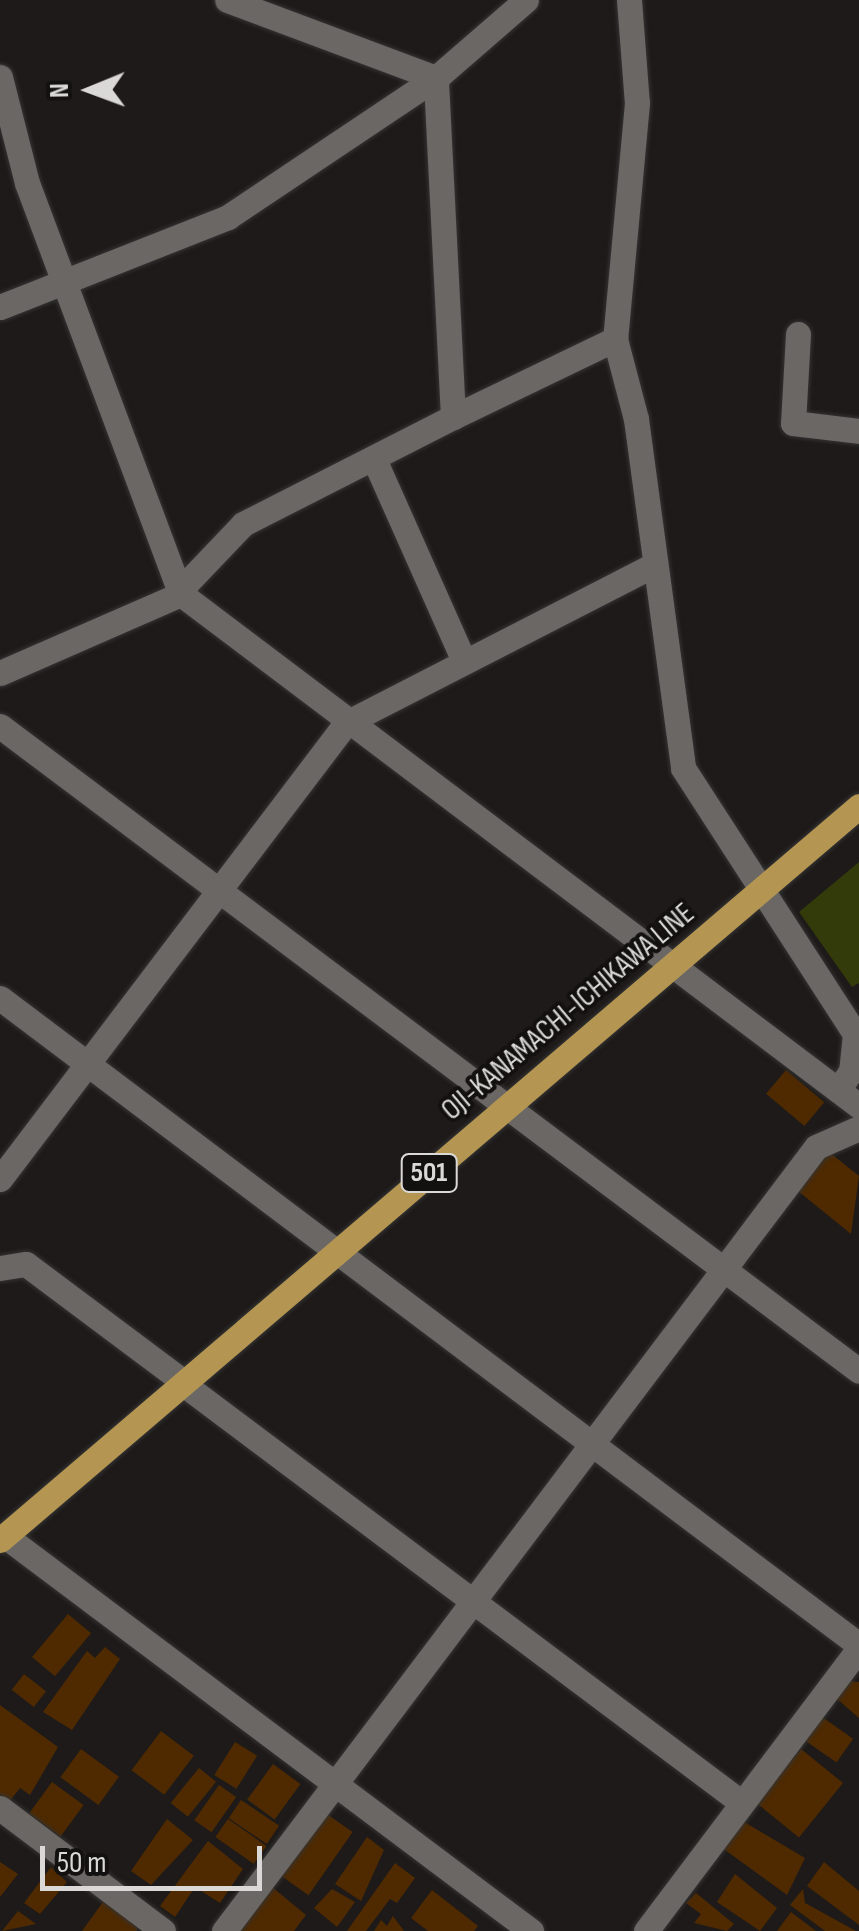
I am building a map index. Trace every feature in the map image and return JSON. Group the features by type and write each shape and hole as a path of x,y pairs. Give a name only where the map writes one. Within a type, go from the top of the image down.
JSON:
{"main road":[{"name":"OJI-KANAMACHI-ICHIKAWA LINE","path":"3,1538 859,806"}],"street":[{"path":"227,0 436,78"},
{"path":"0,307 228,216 436,78 526,0"},
{"path":"629,0 637,103 615,339 636,420 652,565 683,768 758,893 855,1034 852,1071 838,1090"},
{"path":"0,77 62,283 181,592 346,724 859,1106"},
{"path":"436,78 454,418"},
{"path":"798,334 793,423 859,431"},
{"path":"0,673 181,592 244,524 615,339"},
{"path":"374,459 462,658"},
{"path":"0,1179 346,724 462,658 652,565"},
{"path":"0,726 859,1371"},
{"path":"0,998 859,1647 646,1931"},
{"path":"224,1931 816,1147 859,1128"},
{"path":"0,1268 26,1264 742,1804"},
{"path":"3,1538 334,1783 497,1921 531,1931"},
{"path":"0,1808 163,1931"}],"green space":[{"path":"859,862 859,983 852,987 799,912"}],"building":[{"path":"786,1070 824,1102 804,1126 766,1094"},
{"path":"829,1152 859,1176 851,1234 798,1191"},
{"path":"68,1614 91,1633 55,1676 32,1657"},
{"path":"105,1647 120,1659 72,1730 43,1712 87,1651 95,1658"},
{"path":"24,1674 46,1691 34,1707 12,1690"},
{"path":"849,1681 859,1682 859,1718 837,1699"},
{"path":"0,1705 58,1747 30,1795 20,1788 9,1802 0,1795"},
{"path":"822,1717 853,1739 836,1763 805,1741"},
{"path":"161,1731 194,1756 164,1795 132,1770"},
{"path":"235,1742 257,1756 236,1789 214,1775"},
{"path":"81,1749 119,1777 98,1805 60,1777"},
{"path":"801,1749 843,1783 799,1837 757,1803"},
{"path":"273,1764 301,1784 275,1820 247,1800"},
{"path":"199,1768 216,1782 188,1817 171,1803"},
{"path":"52,1782 84,1805 61,1836 29,1814"},
{"path":"219,1785 236,1797 212,1832 194,1820"},
{"path":"241,1800 279,1826 267,1844 229,1818"},
{"path":"324,1812 353,1832 309,1895 280,1875"},
{"path":"167,1819 193,1840 151,1885 131,1871"},
{"path":"228,1819 267,1846 254,1864 215,1837"},
{"path":"741,1820 805,1858 787,1895 721,1847"},
{"path":"367,1837 384,1850 361,1901 335,1884"},
{"path":"208,1841 243,1869 220,1903 195,1887 175,1917 160,1906"},
{"path":"0,1862 18,1874 0,1897"},
{"path":"824,1862 859,1891 859,1925 807,1886"},
{"path":"395,1863 415,1878 397,1903 390,1899 366,1931 347,1931"},
{"path":"51,1867 67,1882 40,1914 24,1903"},
{"path":"735,1874 777,1908 760,1931 717,1902"},
{"path":"272,1887 306,1915 294,1931 238,1931"},
{"path":"332,1889 355,1902 337,1927 314,1908"},
{"path":"803,1889 805,1903 856,1931 825,1931 790,1905"},
{"path":"432,1890 478,1926 474,1931 428,1931 411,1918"},
{"path":"696,1893 734,1924 727,1931 694,1923 701,1914 686,1903"},
{"path":"105,1899 140,1925 136,1931 82,1931"},
{"path":"18,1911 36,1924 2,1931"},
{"path":"791,1912 816,1931 777,1931"},
{"path":"393,1916 404,1931 374,1931 381,1920 387,1926"}]}
